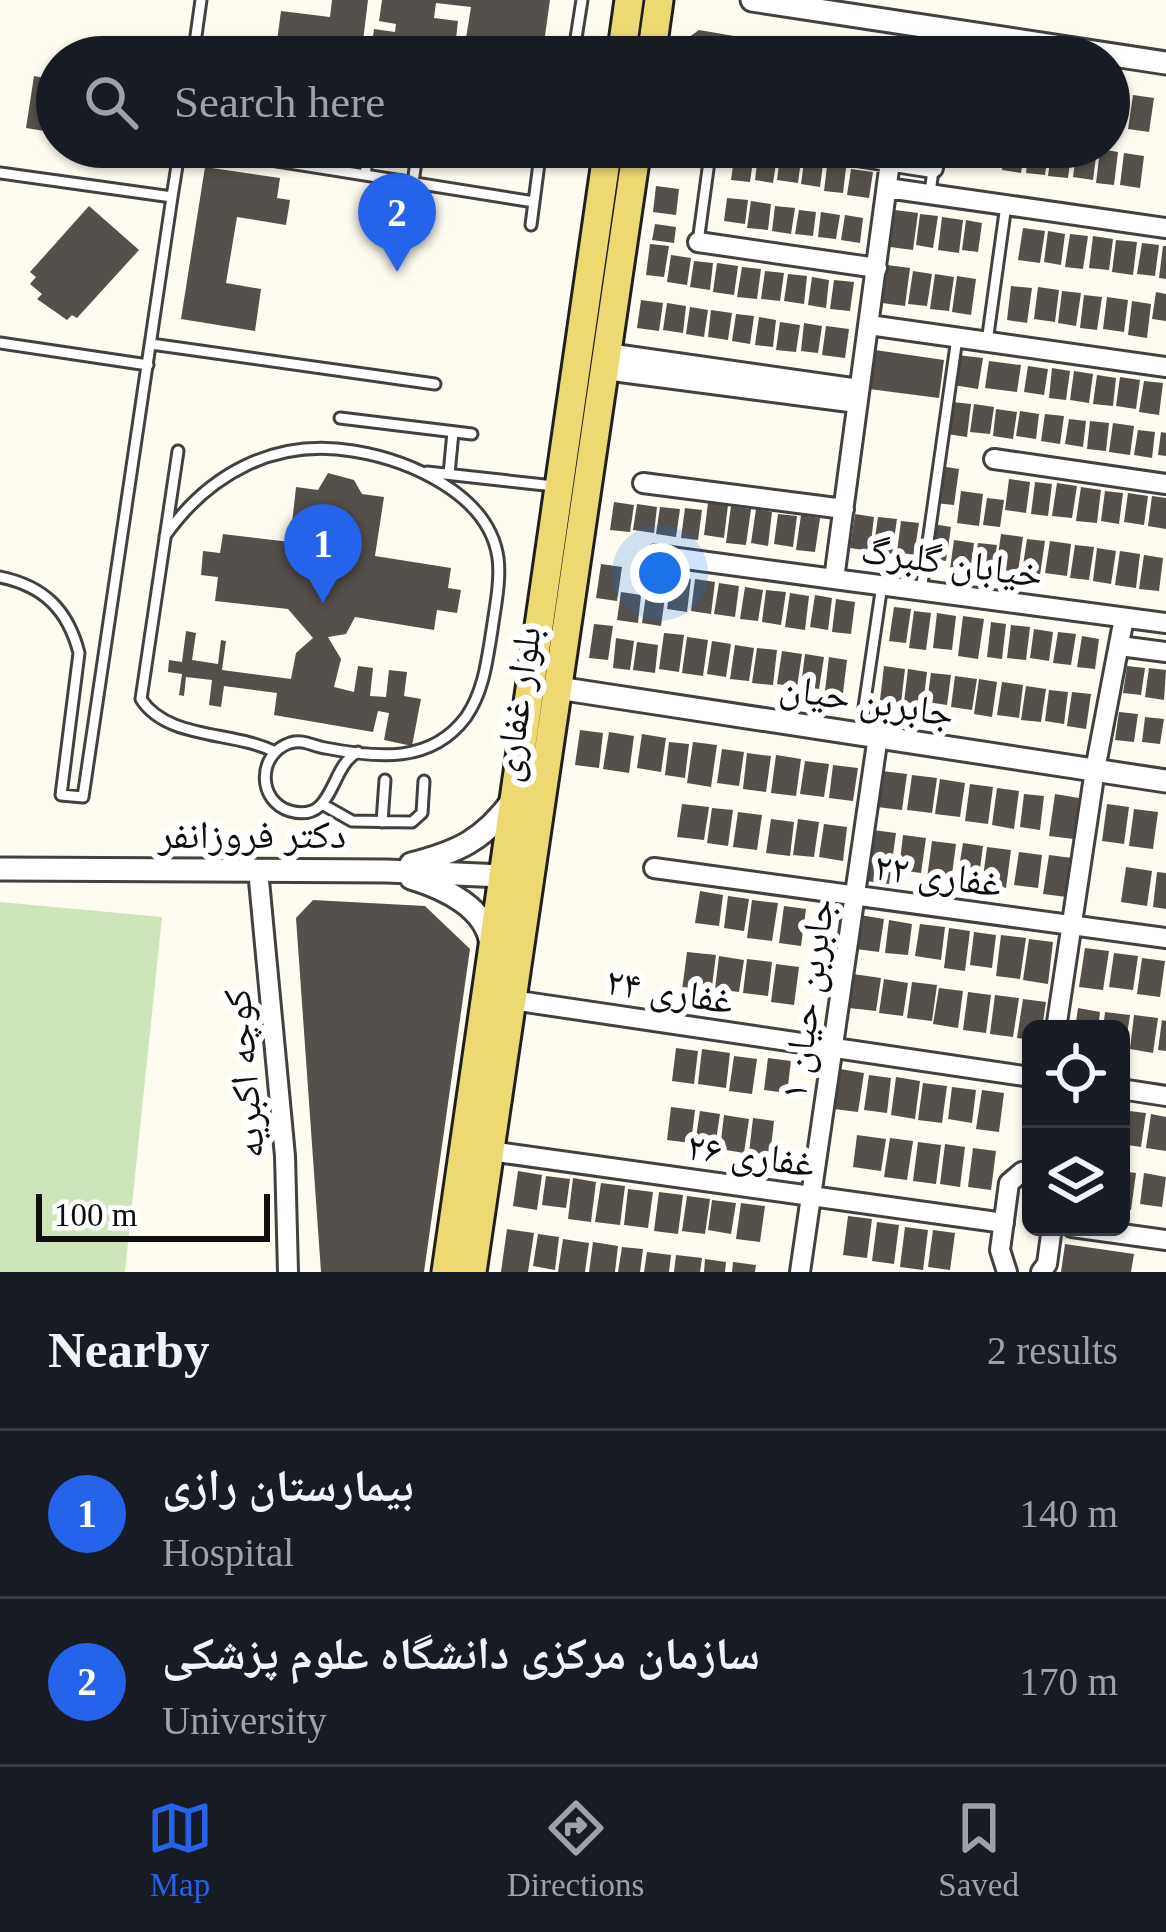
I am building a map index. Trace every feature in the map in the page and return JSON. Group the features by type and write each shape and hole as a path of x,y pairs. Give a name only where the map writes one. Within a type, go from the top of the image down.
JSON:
{"main road":[{"path":"624,36 629,0"},
{"path":"654,36 659,0"},
{"name":"بلوار غفاری","path":"446,1272 605,168"},
{"name":"بلوار غفاری","path":"472,1272 635,168"}],"street":[{"path":"752,0 987,36"},
{"path":"1130,58 1166,63"},
{"name":"خیابان گلبرگ","path":"889,168 834,579 1166,623"},
{"path":"886,188 1166,228"},
{"path":"698,242 877,268"},
{"path":"868,325 1166,367"},
{"path":"606,361 858,396"},
{"path":"994,460 1166,484"},
{"path":"643,483 844,509"},
{"path":"656,555 834,579"},
{"path":"1057,1020 1095,770 1124,618"},
{"path":"1120,646 1166,652"},
{"name":"جابربن حیان","path":"558,688 1166,781"},
{"name":"جابربن حیان ۱","path":"800,1272 855,896 869,735"},
{"path":"387,871 472,842 492,829 514,798"},
{"name":"غفاری ۲۲","path":"654,868 1166,938"},
{"name":"دکتر فروزانفر","path":"0,869 503,876"},
{"name":"کوچه اکبریه","path":"258,870 285,1156 288,1272"},
{"path":"387,871 428,883 464,903 490,932 491,957"},
{"name":"غفاری ۲۴","path":"512,1000 1022,1076"},
{"path":"1130,1091 1166,1096"},
{"name":"غفاری ۲۶","path":"490,1151 1004,1222"},
{"path":"1007,1272 1000,1258 1004,1222 1010,1183 1022,1172"},
{"path":"1130,1235 1166,1240"},
{"path":"1041,1272 1047,1264 1051,1236"}],"lane":[{"path":"196,36 200,0"},
{"path":"576,36 582,0"},
{"path":"953,36 954,31"},
{"path":"0,577 44,593 63,611 73,630 79,653 62,795 83,796 179,168"},
{"path":"330,168 534,202"},
{"path":"365,175 366,168"},
{"path":"413,183 415,168"},
{"path":"531,225 540,168"},
{"path":"698,242 708,168"},
{"path":"930,194 934,168"},
{"path":"0,172 172,197"},
{"path":"987,342 1006,205"},
{"path":"921,591 958,338"},
{"path":"0,343 148,365"},
{"path":"152,344 435,384"},
{"path":"340,418 472,434"},
{"path":"449,474 453,432"},
{"path":"165,536 221,476 272,456 330,448 421,471 559,487"},
{"path":"178,451 141,699 147,709 187,728 258,742 275,752"},
{"path":"358,752 344,760 322,804 297,812 277,804 265,784 275,752 297,742 358,752 419,754 465,718 485,671 499,566 495,545 462,499 421,471"},
{"path":"158,574 171,577"},
{"path":"869,735 871,662 882,585"},
{"path":"320,748 329,756 336,778"},
{"path":"382,822 385,780"},
{"path":"322,804 352,821 412,823 418,819 424,781"}],"green space":[{"path":"0,902 162,917 125,1272 0,1272"}],"building":[{"path":"332,0 368,0 364,36 278,36 281,11 330,17"},
{"path":"382,0 550,0 545,36 466,36 471,7 436,3 434,18 458,21 456,36 373,36 374,29 395,32 396,24 379,21"},
{"path":"699,30 734,36 691,36"},
{"path":"34,76 36,130 26,128"},
{"path":"1133,95 1154,98 1149,132 1130,129"},
{"path":"1130,154 1144,156 1140,188 1120,185 1122,168 1130,168"},
{"path":"205,168 280,178 277,198 290,200 286,225 237,217 226,283 261,289 255,331 181,319"},
{"path":"733,168 752,168 750,182 731,180"},
{"path":"756,168 775,168 773,183 755,180"},
{"path":"779,168 800,168 798,183 777,180"},
{"path":"803,168 822,168 820,187 801,184"},
{"path":"827,168 846,168 843,193 824,191"},
{"path":"1027,168 1046,168 1045,175 1026,173"},
{"path":"1049,168 1069,168 1068,178 1048,176"},
{"path":"1074,168 1095,168 1093,180 1073,177"},
{"path":"1098,168 1116,168 1114,185 1096,183"},
{"path":"851,169 873,172 869,198 847,195"},
{"path":"656,186 679,189 676,215 653,212"},
{"path":"727,198 748,200 745,224 724,221"},
{"path":"751,201 771,204 768,230 747,228"},
{"path":"89,206 139,250 77,318 72,315 67,320 37,299 42,294 30,284 36,277 30,272"},
{"path":"775,206 795,208 791,234 772,231"},
{"path":"799,210 816,212 813,236 795,234"},
{"path":"895,210 918,213 913,250 890,247"},
{"path":"821,212 840,215 836,239 818,237"},
{"path":"920,214 938,216 933,248 916,245"},
{"path":"845,215 863,218 860,243 841,240"},
{"path":"942,217 963,220 959,253 938,250"},
{"path":"966,220 982,223 978,252 962,250"},
{"path":"655,224 676,227 674,243 652,240"},
{"path":"1023,228 1045,231 1040,263 1018,260"},
{"path":"1048,231 1065,234 1061,265 1044,262"},
{"path":"1070,234 1088,236 1083,269 1065,267"},
{"path":"1093,236 1113,239 1109,270 1089,268"},
{"path":"1116,240 1137,242 1133,275 1112,272"},
{"path":"1142,243 1159,245 1155,276 1137,274"},
{"path":"650,244 669,246 664,277 646,275"},
{"path":"1166,246 1166,279 1159,278"},
{"path":"671,255 691,258 687,285 667,282"},
{"path":"694,261 713,263 710,290 690,287"},
{"path":"717,263 738,266 734,295 713,292"},
{"path":"887,265 910,268 905,306 882,303"},
{"path":"742,267 761,269 757,299 737,297"},
{"path":"765,271 784,273 780,301 761,299"},
{"path":"913,271 932,274 927,306 908,304"},
{"path":"788,274 807,276 804,304 784,301"},
{"path":"935,274 954,277 949,311 930,309"},
{"path":"957,276 976,279 971,315 952,312"},
{"path":"812,277 829,280 826,308 808,305"},
{"path":"834,280 854,282 850,311 830,309"},
{"path":"1011,286 1032,288 1027,323 1007,320"},
{"path":"1038,287 1059,290 1055,322 1034,319"},
{"path":"1062,291 1081,293 1076,326 1058,323"},
{"path":"1156,292 1166,294 1166,321 1152,319"},
{"path":"1084,295 1102,297 1097,330 1080,328"},
{"path":"1107,297 1128,300 1124,332 1103,329"},
{"path":"641,300 663,303 659,331 637,328"},
{"path":"1132,301 1151,304 1147,338 1128,335"},
{"path":"667,303 686,306 683,333 663,330"},
{"path":"690,307 708,310 704,337 686,334"},
{"path":"711,310 732,313 728,340 708,337"},
{"path":"736,314 754,316 750,344 732,341"},
{"path":"759,317 776,320 773,347 755,345"},
{"path":"780,322 800,325 796,352 776,350"},
{"path":"804,323 822,326 818,353 801,351"},
{"path":"826,326 849,329 845,358 822,355"},
{"path":"875,350 944,360 939,398 869,389"},
{"path":"957,355 983,358 978,389 953,385"},
{"path":"989,361 1021,365 1017,392 985,388"},
{"path":"1028,366 1048,369 1044,395 1024,392"},
{"path":"1052,368 1070,371 1066,400 1049,398"},
{"path":"1074,371 1093,374 1089,403 1070,400"},
{"path":"1097,375 1116,378 1113,406 1093,404"},
{"path":"1120,377 1140,380 1136,409 1116,406"},
{"path":"1144,381 1163,383 1159,415 1139,412"},
{"path":"952,402 971,404 967,437 947,434"},
{"path":"974,404 994,407 990,434 970,432"},
{"path":"996,409 1017,412 1013,439 993,436"},
{"path":"1020,411 1039,414 1036,439 1016,436"},
{"path":"1045,414 1064,416 1060,444 1041,441"},
{"path":"1069,419 1086,421 1083,447 1065,444"},
{"path":"1090,421 1109,423 1106,451 1087,449"},
{"path":"1113,423 1134,426 1130,455 1109,452"},
{"path":"1138,430 1155,432 1152,458 1134,455"},
{"path":"1161,432 1166,433 1166,456 1158,455"},
{"path":"940,466 959,469 954,505 935,503"},
{"path":"328,473 354,480 362,494 384,497 375,556 451,568 448,588 461,590 457,613 437,610 434,630 355,617 346,634 328,637 341,659 334,687 354,692 358,666 373,668 370,696 386,697 389,670 407,672 404,696 421,699 412,746 384,740 389,713 378,711 373,732 274,715 277,693 224,686 221,707 209,705 212,680 186,677 184,696 179,695 182,674 168,672 169,660 182,662 186,631 196,633 192,660 218,664 221,640 226,641 222,670 291,679 296,653 313,638 288,609 215,601 218,577 201,575 203,551 220,553 223,534 290,542 296,487 318,490"},
{"path":"1009,479 1030,482 1026,513 1005,510"},
{"path":"1035,482 1052,484 1048,516 1031,514"},
{"path":"1057,483 1077,486 1072,518 1052,516"},
{"path":"1081,487 1101,490 1097,523 1076,521"},
{"path":"961,491 983,494 979,526 957,523"},
{"path":"1105,491 1123,493 1119,524 1101,521"},
{"path":"1128,493 1148,496 1144,525 1124,522"},
{"path":"1152,496 1166,498 1166,529 1148,526"},
{"path":"987,498 1004,500 1000,527 983,525"},
{"path":"614,502 634,505 630,532 610,530"},
{"path":"708,503 728,505 724,538 704,535"},
{"path":"637,504 657,507 654,533 633,530"},
{"path":"731,506 751,509 746,545 726,543"},
{"path":"660,507 680,509 676,537 656,534"},
{"path":"685,508 702,510 698,540 681,538"},
{"path":"756,509 772,512 768,546 751,543"},
{"path":"778,514 797,516 793,547 774,544"},
{"path":"855,514 874,517 870,551 850,548"},
{"path":"801,515 820,518 815,552 796,550"},
{"path":"878,517 897,519 892,554 873,551"},
{"path":"901,521 919,523 914,555 897,552"},
{"path":"933,524 951,527 946,561 929,558"},
{"path":"1001,534 1023,537 1018,572 996,569"},
{"path":"1027,539 1045,541 1040,575 1022,572"},
{"path":"954,540 974,543 970,572 950,569"},
{"path":"1050,541 1071,544 1067,576 1045,573"},
{"path":"978,543 997,545 993,571 975,569"},
{"path":"1075,545 1094,547 1089,580 1070,578"},
{"path":"1097,548 1116,551 1111,584 1093,581"},
{"path":"1120,551 1140,554 1136,588 1115,585"},
{"path":"1144,555 1163,558 1159,591 1139,589"},
{"path":"601,564 622,567 617,601 596,598"},
{"path":"672,576 691,579 687,612 667,609"},
{"path":"695,579 715,582 711,614 691,611"},
{"path":"719,583 739,586 735,617 714,614"},
{"path":"745,587 763,590 758,621 740,619"},
{"path":"766,590 786,592 781,625 762,622"},
{"path":"621,592 641,595 638,623 617,620"},
{"path":"790,593 809,596 805,630 785,627"},
{"path":"646,595 665,597 661,626 642,623"},
{"path":"815,595 832,598 828,630 810,627"},
{"path":"836,599 855,602 851,634 832,632"},
{"path":"894,607 911,609 906,643 889,641"},
{"path":"914,611 931,613 926,650 909,648"},
{"path":"937,613 956,616 952,650 933,648"},
{"path":"963,616 984,619 978,659 958,656"},
{"path":"991,622 1006,624 1002,659 987,657"},
{"path":"594,624 613,626 608,660 589,658"},
{"path":"1011,625 1030,627 1026,660 1007,658"},
{"path":"1034,629 1053,632 1049,661 1030,658"},
{"path":"1058,632 1076,634 1071,665 1053,663"},
{"path":"664,633 684,635 679,672 659,669"},
{"path":"1082,636 1099,639 1095,669 1077,667"},
{"path":"687,637 708,640 703,676 682,673"},
{"path":"616,638 634,641 630,670 613,668"},
{"path":"712,641 731,644 726,677 707,674"},
{"path":"637,642 658,645 655,673 633,670"},
{"path":"735,645 754,648 749,681 730,679"},
{"path":"757,648 777,650 773,685 752,683"},
{"path":"782,651 802,654 797,687 777,684"},
{"path":"805,654 824,657 819,689 801,686"},
{"path":"829,657 847,660 843,693 825,691"},
{"path":"884,666 905,669 901,703 880,700"},
{"path":"1127,666 1145,668 1141,695 1123,693"},
{"path":"1149,668 1166,670 1164,700 1145,697"},
{"path":"908,669 927,672 923,705 904,702"},
{"path":"931,673 951,675 947,705 927,702"},
{"path":"955,676 977,679 972,710 951,707"},
{"path":"979,679 997,682 992,717 974,714"},
{"path":"1002,682 1023,685 1019,718 997,715"},
{"path":"1026,686 1046,689 1041,722 1021,720"},
{"path":"1049,690 1068,692 1064,724 1045,721"},
{"path":"1072,692 1091,694 1086,729 1067,726"},
{"path":"1119,712 1138,714 1134,742 1115,740"},
{"path":"1145,717 1164,719 1160,744 1142,742"},
{"path":"580,730 603,733 599,768 575,765"},
{"path":"609,732 634,736 629,773 603,769"},
{"path":"642,734 666,738 661,772 637,768"},
{"path":"669,742 689,744 685,778 665,775"},
{"path":"693,742 717,745 711,787 687,783"},
{"path":"722,749 744,752 739,786 717,783"},
{"path":"747,753 771,756 766,792 743,789"},
{"path":"776,755 801,759 796,796 771,793"},
{"path":"805,761 829,764 824,797 800,794"},
{"path":"833,765 858,768 853,801 829,798"},
{"path":"882,771 907,774 902,810 877,807"},
{"path":"912,775 937,778 932,813 907,810"},
{"path":"940,779 965,783 960,817 935,814"},
{"path":"970,784 993,787 988,824 965,821"},
{"path":"997,788 1019,791 1014,829 992,825"},
{"path":"1024,794 1044,796 1040,830 1020,827"},
{"path":"1055,794 1079,798 1074,839 1049,836"},
{"path":"682,804 709,807 704,840 677,837"},
{"path":"1107,804 1129,807 1124,844 1102,841"},
{"path":"712,808 733,810 728,846 707,843"},
{"path":"1134,809 1158,812 1153,849 1129,846"},
{"path":"738,812 762,815 757,850 733,847"},
{"path":"771,819 794,822 790,856 766,853"},
{"path":"798,819 819,822 814,857 793,855"},
{"path":"824,824 847,827 843,861 819,857"},
{"path":"873,830 896,833 889,884 866,881"},
{"path":"903,835 926,838 921,873 899,870"},
{"path":"932,841 956,844 951,882 927,878"},
{"path":"963,843 983,846 978,883 957,880"},
{"path":"987,847 1011,850 1006,888 982,885"},
{"path":"1019,852 1042,855 1038,888 1014,885"},
{"path":"1049,855 1072,858 1067,897 1043,894"},
{"path":"1126,867 1152,871 1147,906 1121,902"},
{"path":"1157,872 1166,873 1166,909 1153,907"},
{"path":"700,891 723,895 719,926 695,923"},
{"path":"728,896 749,899 744,931 724,928"},
{"path":"313,900 425,906 470,949 424,1272 321,1272 296,918"},
{"path":"752,900 778,903 772,941 747,938"},
{"path":"784,906 806,909 801,946 779,943"},
{"path":"860,915 884,919 879,952 856,949"},
{"path":"889,920 912,924 908,955 885,953"},
{"path":"920,924 945,927 941,960 915,956"},
{"path":"949,928 970,931 965,971 944,968"},
{"path":"974,932 996,935 992,968 970,965"},
{"path":"1001,935 1026,938 1020,979 996,976"},
{"path":"1029,939 1053,942 1048,984 1023,980"},
{"path":"1085,948 1109,951 1103,990 1079,987"},
{"path":"687,952 716,955 711,994 682,990"},
{"path":"1114,953 1138,956 1133,990 1109,987"},
{"path":"719,956 744,960 739,992 715,989"},
{"path":"1142,958 1165,961 1160,997 1137,994"},
{"path":"747,959 772,962 768,996 743,993"},
{"path":"776,964 799,967 794,1005 771,1002"},
{"path":"853,974 881,978 876,1011 849,1008"},
{"path":"884,979 908,983 903,1016 879,1013"},
{"path":"912,982 937,985 932,1021 907,1018"},
{"path":"939,988 963,991 958,1028 933,1024"},
{"path":"968,992 991,995 986,1033 963,1030"},
{"path":"995,995 1019,998 1013,1037 990,1034"},
{"path":"1023,999 1046,1002 1043,1020 1022,1020 1022,1039 1017,1038"},
{"path":"1078,1008 1100,1012 1099,1020 1076,1020"},
{"path":"1105,1012 1130,1015 1129,1020 1104,1020"},
{"path":"1134,1015 1158,1018 1153,1053 1130,1049"},
{"path":"1162,1020 1166,1021 1166,1051 1158,1050"},
{"path":"676,1048 698,1051 694,1084 672,1081"},
{"path":"702,1049 730,1053 726,1088 698,1084"},
{"path":"734,1056 757,1059 752,1094 729,1091"},
{"path":"768,1058 791,1061 787,1093 764,1090"},
{"path":"840,1069 864,1073 858,1112 834,1109"},
{"path":"869,1075 891,1078 887,1113 864,1110"},
{"path":"896,1077 920,1081 915,1119 891,1115"},
{"path":"923,1083 947,1086 942,1123 918,1120"},
{"path":"952,1087 976,1090 972,1123 948,1119"},
{"path":"982,1090 1004,1093 999,1132 976,1129"},
{"path":"671,1107 695,1110 691,1143 667,1140"},
{"path":"700,1111 720,1114 715,1147 695,1144"},
{"path":"1130,1111 1146,1113 1141,1147 1130,1145"},
{"path":"1151,1114 1166,1117 1166,1151 1146,1148"},
{"path":"724,1115 749,1119 744,1153 720,1149"},
{"path":"753,1118 774,1121 770,1156 749,1153"},
{"path":"857,1135 886,1139 881,1171 853,1167"},
{"path":"890,1138 913,1141 907,1180 884,1177"},
{"path":"918,1142 941,1145 936,1184 913,1181"},
{"path":"945,1144 965,1147 960,1187 940,1184"},
{"path":"973,1148 996,1151 991,1190 968,1187"},
{"path":"518,1171 542,1175 537,1210 513,1206"},
{"path":"1130,1172 1136,1173 1130,1210"},
{"path":"1144,1173 1166,1177 1162,1207 1140,1204"},
{"path":"546,1176 570,1179 566,1208 542,1205"},
{"path":"573,1178 596,1182 591,1222 568,1219"},
{"path":"601,1183 625,1186 620,1225 595,1222"},
{"path":"628,1189 653,1192 648,1228 624,1225"},
{"path":"659,1192 683,1195 678,1234 654,1231"},
{"path":"687,1196 710,1199 705,1234 682,1231"},
{"path":"712,1200 736,1203 731,1234 708,1230"},
{"path":"741,1203 765,1206 760,1242 736,1239"},
{"path":"848,1216 872,1219 867,1258 843,1255"},
{"path":"877,1222 899,1225 894,1264 872,1261"},
{"path":"905,1227 928,1230 923,1270 900,1267"},
{"path":"507,1229 534,1233 528,1272 501,1272"},
{"path":"933,1230 955,1233 950,1270 928,1267"},
{"path":"538,1234 559,1237 555,1270 533,1266"},
{"path":"563,1239 589,1243 585,1272 558,1272"},
{"path":"593,1242 618,1246 615,1272 589,1272"},
{"path":"1065,1244 1134,1254 1131,1272 1061,1272"},
{"path":"622,1247 643,1249 640,1272 618,1272"},
{"path":"647,1252 671,1255 669,1272 644,1272"},
{"path":"676,1255 702,1258 700,1272 674,1272"},
{"path":"705,1259 726,1262 725,1272 704,1272"},
{"path":"733,1262 756,1265 755,1272 732,1272"}],"place":[{"name":"سازمان مرکزی دانشگاه علوم پزشکی","path":"397,272"},
{"name":"بیمارستان رازی","path":"323,603"}]}
